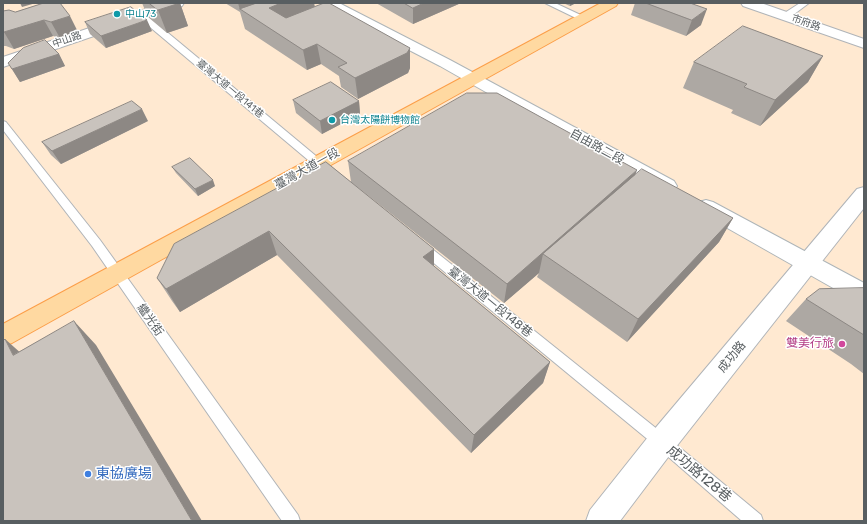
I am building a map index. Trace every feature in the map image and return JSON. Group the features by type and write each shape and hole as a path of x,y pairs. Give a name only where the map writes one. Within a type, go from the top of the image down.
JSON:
{"main road":[{"name":"臺灣大道一段","path":"3,336 611,3"}],"street":[{"name":"中山路","path":"3,62 177,3"},
{"name":"自由路二段","path":"329,3 472,78 864,294"},
{"name":"市府路","path":"748,3 864,44"},
{"name":"成功路","path":"601,521 662,442 809,264 864,194"}],"lane":[{"path":"549,3 583,18"},
{"path":"786,16 805,3"},
{"name":"臺灣大道一段141巷","path":"141,15 318,163"},
{"name":"繼光街","path":"3,124 96,242 117,274 292,521"},
{"path":"318,163 336,178"},
{"name":"臺灣大道一段148巷","path":"410,238 662,442"},
{"name":"成功路128巷","path":"662,442 755,521"}],"shaded area":[{"path":"3,3 864,3 864,521 3,521"}],"building":[{"path":"44,3 60,3 70,16 51,22 44,20 3,32 3,11 9,10 15,12"},
{"path":"149,3 180,3 158,10"},
{"path":"257,3 281,3 269,8 286,18 324,3 329,3 410,48 407,53 355,78 338,67 347,63 317,44 303,50 240,9"},
{"path":"404,3 424,3 413,8"},
{"path":"646,3 690,3 707,9 692,20"},
{"path":"131,7 147,20 101,36 85,22"},
{"path":"743,26 823,56 775,100 744,87 747,84 694,62"},
{"path":"45,40 59,54 12,69 8,63 23,48"},
{"path":"331,82 359,101 320,121 293,100"},
{"path":"467,93 497,93 637,170 507,284 348,161"},
{"path":"132,101 142,109 52,151 42,142"},
{"path":"190,158 213,180 195,189 172,167"},
{"path":"326,162 434,249 423,257 550,362 474,435 269,231 166,289 157,278 174,244"},
{"path":"642,169 733,218 638,319 543,254"},
{"path":"864,288 864,335 806,299 819,289"},
{"name":"東協廣場","path":"74,321 192,521 3,521 3,341 5,339 13,355"}],"place":[{"name":"中山73","path":"117,14"},
{"name":"台灣太陽餅博物館","path":"332,120"},
{"name":"雙美行旅","path":"842,344"},
{"name":"東協廣場","path":"88,474"}]}
